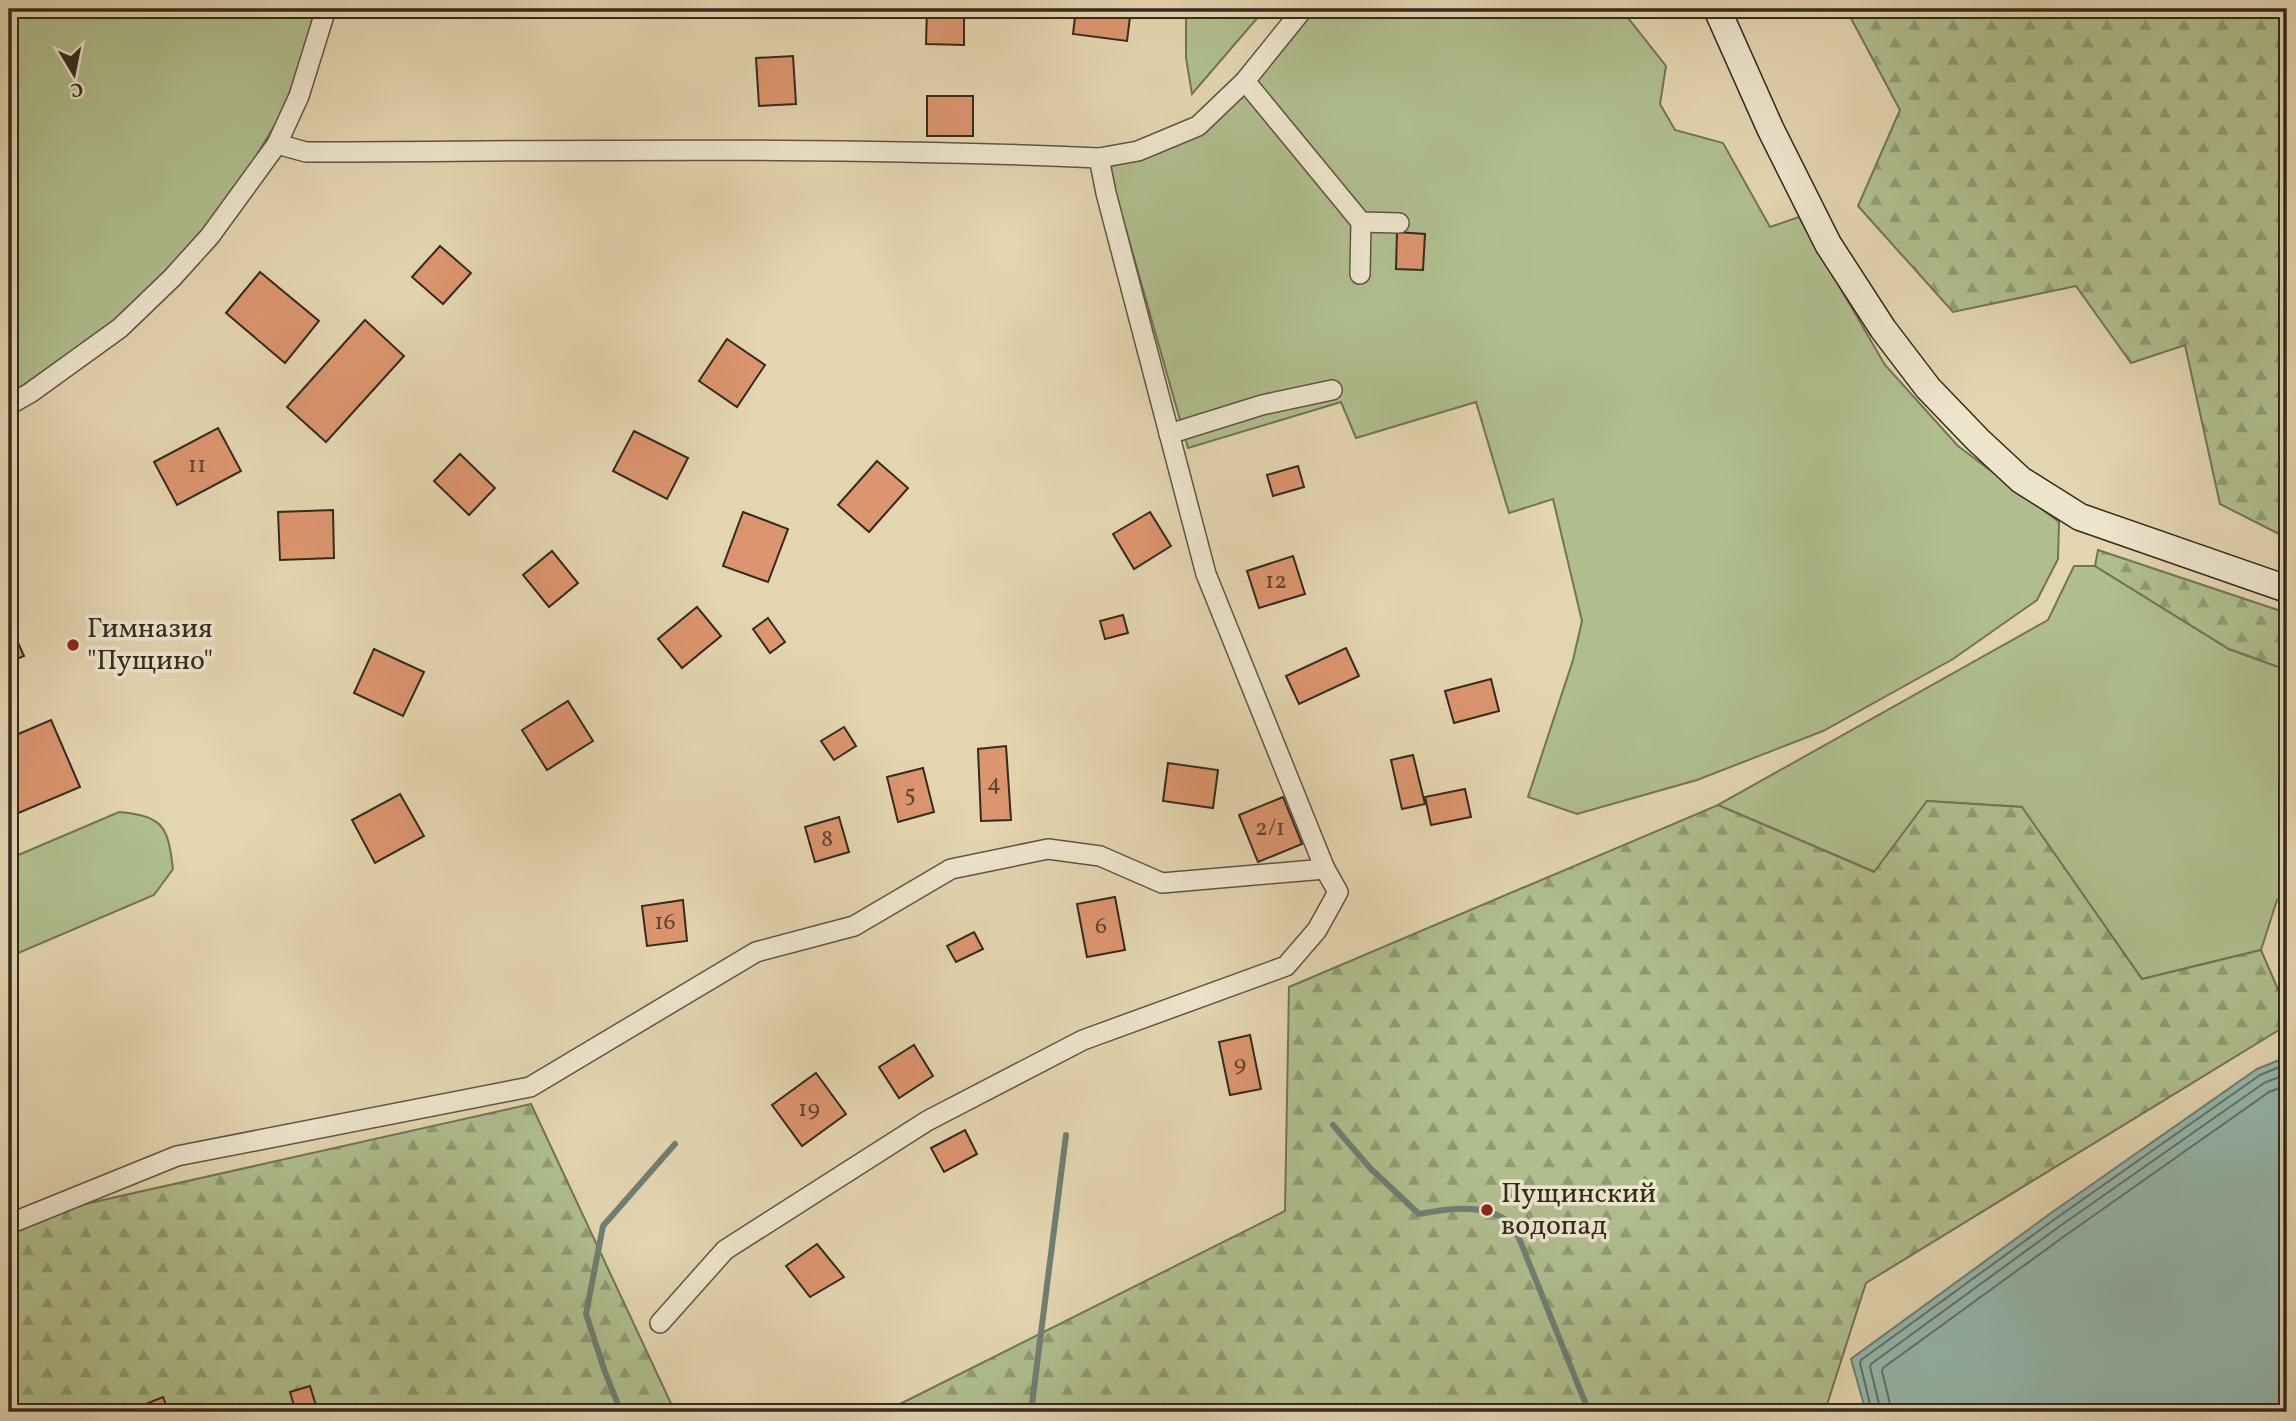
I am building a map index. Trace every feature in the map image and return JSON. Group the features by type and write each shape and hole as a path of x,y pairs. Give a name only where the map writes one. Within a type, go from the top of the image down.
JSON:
{"street":[{"path":"9,405 30,393 120,328 155,295 209,236 277,144 299,96 326,9"},
{"path":"277,144 306,152 746,151 1008,154 1099,158 1138,151 1198,126 1245,81 1303,9"},
{"path":"1717,9 1770,128 1828,244 1883,329 1920,378 1978,440 2021,480 2080,517 2287,589"},
{"path":"1245,81 1361,222 1360,274"},
{"path":"660,1323 725,1250 927,1121 1083,1040 1286,966 1317,930 1338,892 1325,869 1206,574 1099,158"},
{"path":"1361,222 1399,223"},
{"path":"1169,434 1262,405 1332,390"},
{"path":"9,1224 177,1157 530,1087 756,952 854,926 951,869 1048,849 1100,856 1162,883 1325,869"}],"green space":[{"path":"9,9 319,9 292,96 242,180 196,243 130,311 9,395"},
{"path":"1186,9 1265,9 1192,94 1186,58"},
{"path":"1309,9 1621,9 1666,66 1660,104 1675,130 1723,143 1770,227 1799,217 1885,365 1958,446 2059,522 2058,559 2037,600 1953,659 1823,731 1697,780 1577,814 1528,797 1573,660 1582,621 1553,499 1509,513 1476,402 1356,438 1341,402 1188,448 1106,159 1197,125"},
{"path":"1846,9 2287,9 2287,538 2220,504 2185,345 2131,363 2076,286 1953,312 1858,206 1900,110"},
{"path":"2098,550 2287,613 2287,670 2229,649 2095,566"},
{"path":"2074,566 2095,566 2229,649 2287,670 2287,896 2277,900 2261,950 2142,979 2021,807 1927,801 1875,872 1718,805 2048,620"},
{"path":"1927,801 2022,807 2142,979 2261,950 2287,1010 2287,1025 1866,1283 1825,1411 884,1412 1285,1211 1289,987 1718,805 1874,872"},
{"path":"119,812 155,821 166,834 173,869 154,895 9,957 9,859"},
{"path":"531,1104 675,1412 9,1412 9,1221"}],"water":[{"path":"2287,1057 2287,1412 1866,1412 1851,1359 2051,1213 2257,1069"}],"building":[{"path":"927,9 964,9 964,45 926,44"},
{"path":"1076,9 1131,9 1127,41 1073,34"},
{"path":"793,56 796,104 759,106 756,58"},
{"path":"927,96 973,96 973,136 927,136"},
{"path":"1397,232 1425,234 1423,270 1396,269"},
{"path":"440,246 471,273 443,304 412,277"},
{"path":"260,272 319,321 285,363 226,313"},
{"path":"365,320 404,356 326,442 287,407"},
{"path":"727,339 765,365 737,407 699,381"},
{"path":"218,428 241,471 177,505 154,462"},
{"path":"634,431 688,458 667,499 613,471"},
{"path":"460,454 495,488 469,515 434,481"},
{"path":"877,461 908,488 869,532 838,505"},
{"path":"1298,466 1304,487 1273,496 1267,475"},
{"path":"333,510 334,558 280,560 278,512"},
{"path":"743,512 788,529 768,582 723,566"},
{"path":"1150,512 1171,546 1134,569 1113,534"},
{"path":"552,551 578,583 549,607 523,575"},
{"path":"1293,556 1305,594 1259,608 1247,571"},
{"path":"697,607 721,636 682,668 658,639"},
{"path":"1123,615 1128,633 1105,639 1100,621"},
{"path":"768,618 785,642 770,653 753,629"},
{"path":"9,623 24,656 9,662"},
{"path":"1346,648 1359,676 1299,704 1286,676"},
{"path":"374,649 424,672 403,716 354,693"},
{"path":"1491,679 1499,711 1454,723 1445,691"},
{"path":"568,701 593,741 547,770 522,730"},
{"path":"51,720 80,787 9,817 9,738"},
{"path":"844,727 856,746 834,760 821,741"},
{"path":"1006,746 1011,820 981,821 978,749"},
{"path":"1413,755 1425,804 1402,809 1391,760"},
{"path":"1168,763 1218,770 1213,808 1163,801"},
{"path":"923,768 934,812 898,822 887,777"},
{"path":"1465,789 1471,817 1431,825 1425,797"},
{"path":"400,794 424,836 375,863 352,820"},
{"path":"1283,797 1302,844 1258,862 1239,815"},
{"path":"839,817 849,852 815,862 805,827"},
{"path":"1115,897 1125,950 1087,957 1077,904"},
{"path":"683,900 687,941 647,946 642,906"},
{"path":"974,932 983,949 956,962 947,946"},
{"path":"1250,1035 1261,1089 1230,1095 1219,1042"},
{"path":"914,1045 933,1076 899,1098 879,1067"},
{"path":"816,1073 846,1114 802,1146 772,1105"},
{"path":"965,1130 977,1154 944,1172 931,1148"},
{"path":"817,1244 844,1277 810,1297 786,1266"},
{"path":"310,1386 318,1412 296,1412 290,1392"},
{"path":"163,1397 169,1412 138,1412 136,1408"}],"waterway":[{"path":"1333,1125 1370,1168 1419,1214 1475,1209 1486,1211 1508,1222 1519,1238 1589,1412"},
{"path":"1031,1412 1066,1135"},
{"path":"621,1412 586,1314 603,1226 675,1144"}],"place":[{"name":"Гимназия \"Пущино\"","path":"73,645"},
{"name":"Пущинский водопад","path":"1487,1210"}]}
